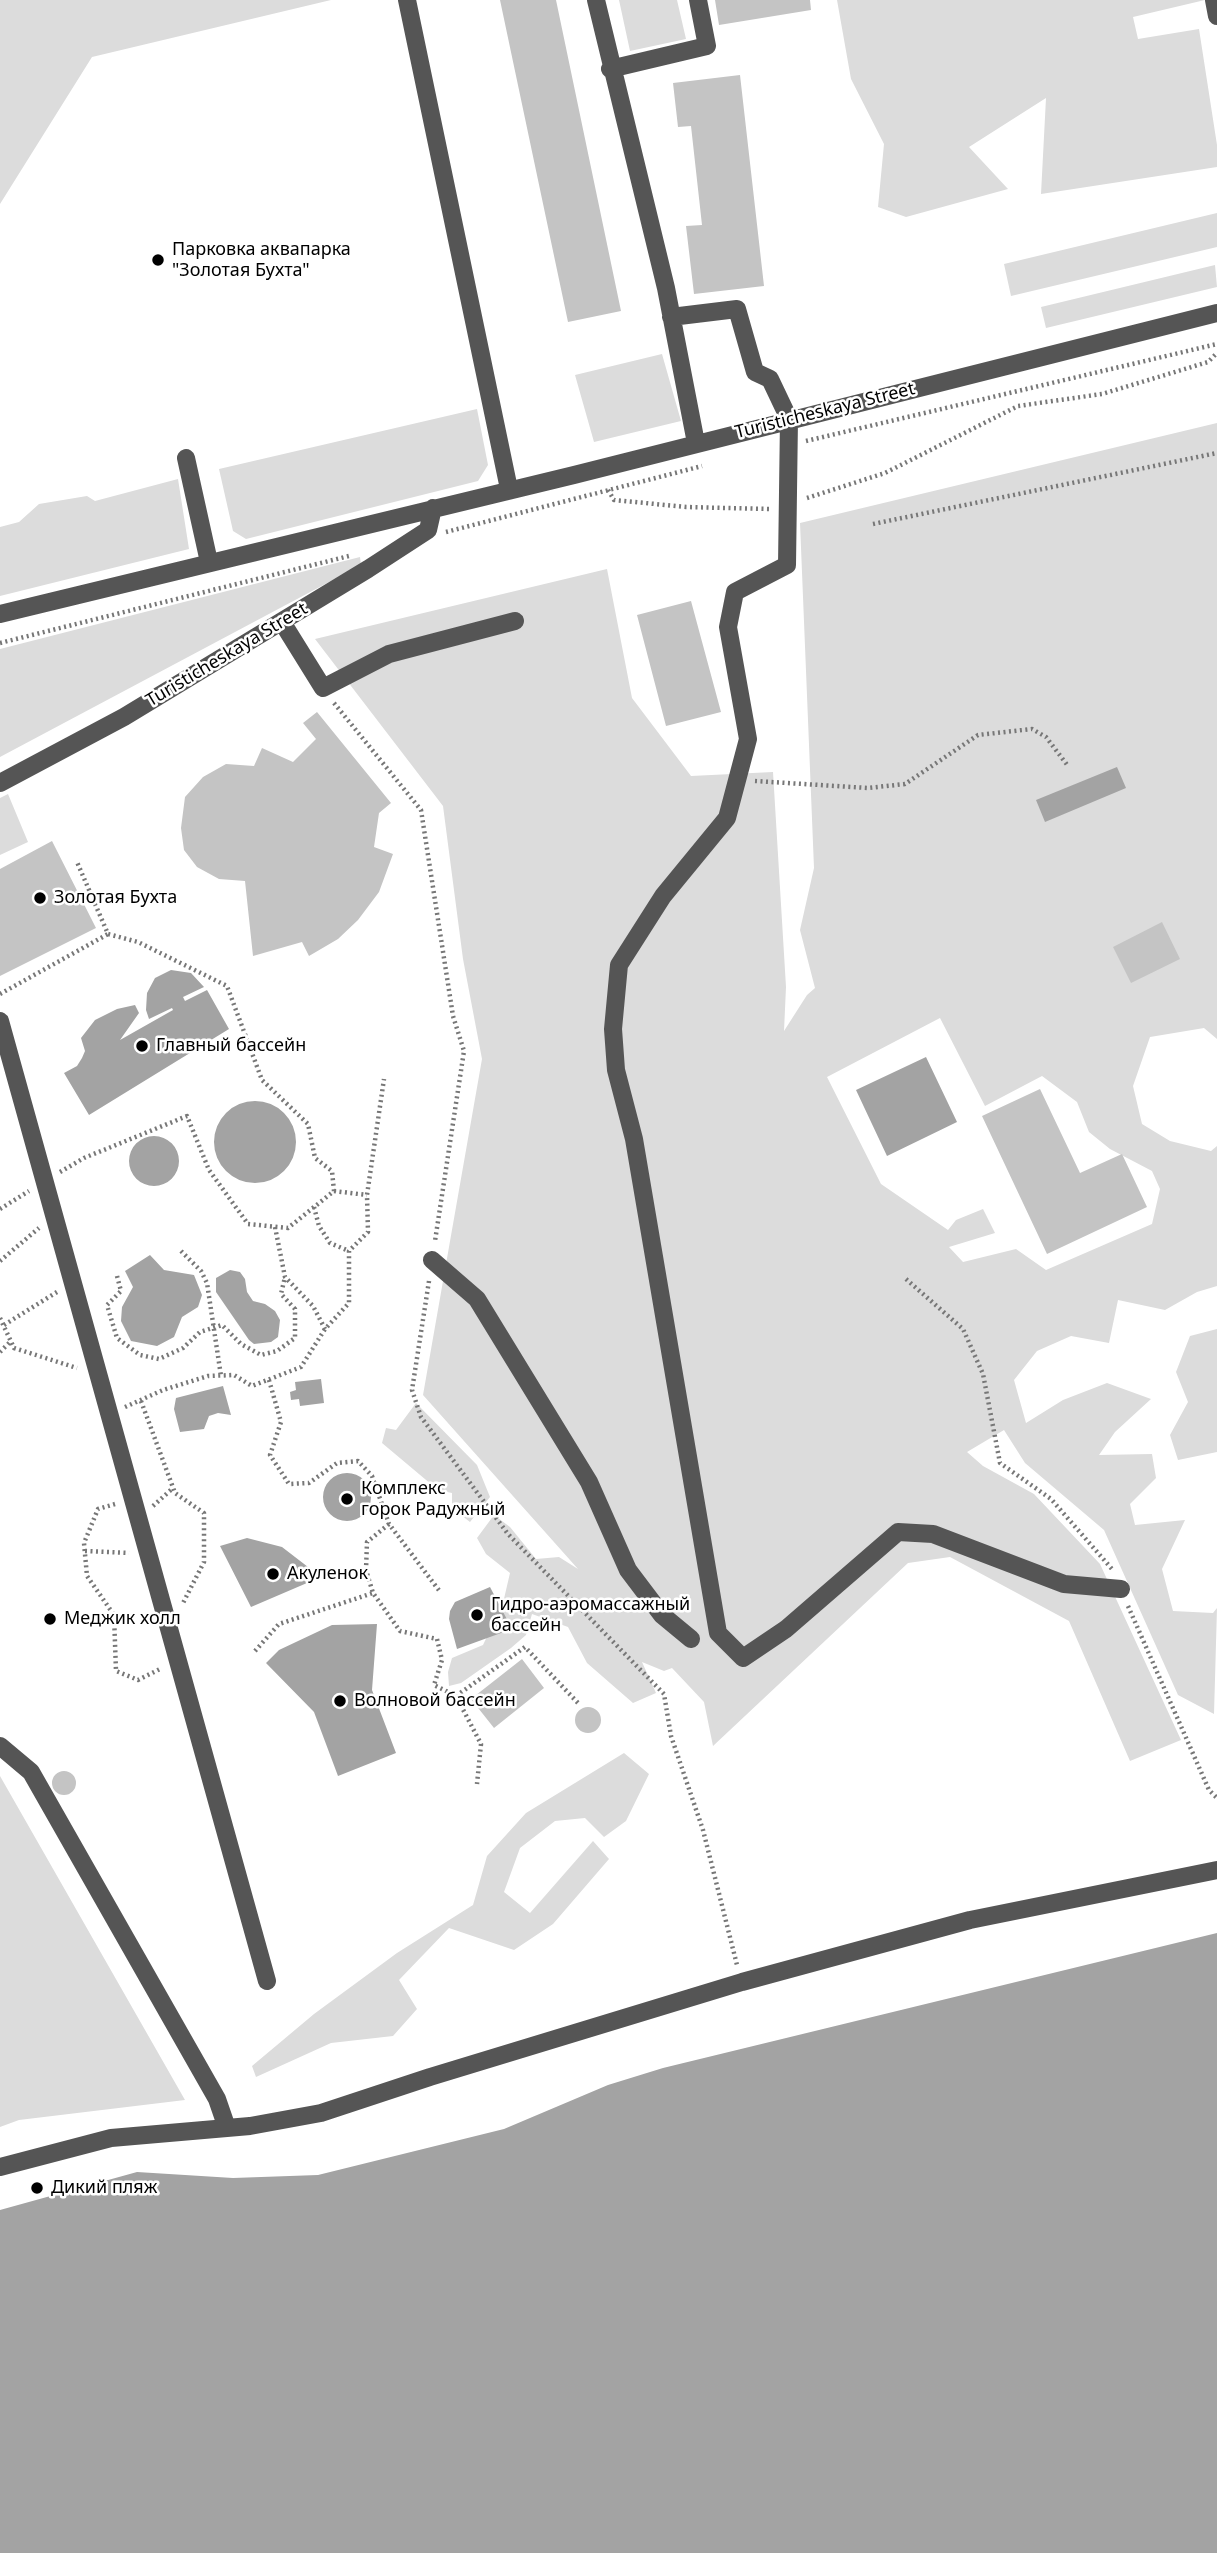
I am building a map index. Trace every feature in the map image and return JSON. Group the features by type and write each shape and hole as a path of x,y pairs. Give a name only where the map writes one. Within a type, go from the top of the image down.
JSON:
{"street":[{"path":"407,0 509,489"},
{"path":"596,0 610,69 671,317 696,443"},
{"path":"610,69 707,46 698,0"},
{"path":"1214,0 1217,16"},
{"path":"671,317 737,309 755,372 770,379 789,419 787,565 735,592 729,627 748,739 727,818 663,896 620,965 613,1028 616,1070 634,1139 718,1633 743,1658 786,1629 898,1532 933,1534 1064,1584 1121,1589"},
{"name":"Turisticheskaya Street","path":"0,614 1217,313"},
{"path":"186,458 209,562"},
{"name":"Turisticheskaya Street","path":"0,783 124,718 411,541 428,530 433,508"},
{"path":"282,622 323,688 389,654 515,621"},
{"path":"0,1021 267,1981"},
{"path":"432,1260 477,1299 589,1482 628,1570 662,1615 691,1639"},
{"path":"0,1746 31,1772 217,2099 226,2128"},
{"path":"0,2167 111,2138 226,2128 321,2113 741,1982 970,1920 1217,1870"}],"path":[{"path":"789,443 1217,344"},
{"path":"608,490 614,499 686,507 760,511 788,505 885,472 1018,406 1128,387 1208,362 1217,353"},
{"path":"873,524 1217,453"},
{"path":"411,541 712,463"},
{"path":"0,643 358,554"},
{"path":"323,688 421,810 453,1016 464,1051 412,1390 421,1418 508,1534 664,1694 671,1736 704,1830 741,1982"},
{"path":"737,780 868,788 905,785 978,735 1032,729 1046,737 1068,766"},
{"path":"77,862 108,934"},
{"path":"0,994 108,934 138,942 227,986 262,1080 308,1124 315,1158 331,1171 334,1191"},
{"path":"107,1409 131,1406 163,1390 221,1376 234,1375 252,1386 301,1367 325,1329 349,1303 349,1251 368,1232 367,1195 384,1079"},
{"path":"0,1209 84,1158 187,1116 209,1170 248,1224 288,1228 334,1191 367,1195"},
{"path":"314,1207 319,1226 330,1243 349,1251"},
{"path":"0,1261 53,1216"},
{"path":"117,1276 121,1292 107,1305 117,1338 140,1355 159,1359 183,1348 200,1332 222,1325 241,1343 261,1355 277,1351 295,1338 295,1309 281,1294 285,1277 275,1227"},
{"path":"181,1251 201,1270 206,1283 221,1376"},
{"path":"285,1277 313,1306 325,1329"},
{"path":"906,1279 962,1329 983,1374 1000,1463 1051,1499 1111,1568 1209,1790 1217,1798"},
{"path":"4,1325 72,1283"},
{"path":"0,1318 13,1348 97,1374"},
{"path":"0,1352 10,1341"},
{"path":"269,1380 281,1422 270,1455 289,1484 309,1483 337,1463 358,1461 372,1476 389,1524 441,1593"},
{"path":"141,1401 175,1493 204,1513 204,1562 170,1631"},
{"path":"132,1498 98,1509 84,1543 88,1576 114,1615 116,1671 138,1679 178,1660"},
{"path":"389,1524 367,1542 366,1570 373,1593 401,1631 437,1639 442,1660 434,1685 456,1696 481,1744 477,1784"},
{"path":"85,1551 148,1554"},
{"path":"255,1651 279,1624 373,1593"},
{"path":"456,1696 525,1647 578,1703"}],"shaded area":[{"path":"0,0 331,0 92,57 0,204"},
{"path":"619,0 677,0 686,39 630,51"},
{"path":"837,0 1205,0 1133,17 1138,39 1199,29 1217,145 1217,167 1041,194 1046,98 969,147 1008,189 906,217 878,207 884,144 851,79"},
{"path":"1217,213 1217,247 1011,296 1004,264"},
{"path":"1215,265 1217,287 1046,328 1041,307"},
{"path":"662,354 681,421 594,442 575,375"},
{"path":"477,409 488,465 478,481 246,539 233,531 219,469"},
{"path":"1217,423 1217,1039 1204,1028 1150,1037 1133,1086 1142,1124 1170,1141 1211,1151 1217,1146 1217,1286 1197,1292 1165,1310 1118,1300 1109,1343 1071,1336 1037,1351 1014,1380 1026,1423 1063,1400 1107,1383 1151,1399 1115,1432 1099,1455 1152,1454 1156,1478 1130,1504 1135,1525 1185,1520 1162,1569 1173,1611 1213,1613 1217,1608 1214,1714 1178,1695 1104,1530 1025,1463 1004,1430 967,1452 983,1466 1034,1494 1100,1564 1181,1740 1130,1761 1069,1621 950,1557 908,1563 713,1746 704,1702 672,1668 664,1671 642,1662 656,1693 633,1703 587,1663 568,1627 532,1614 526,1635 461,1683 449,1686 448,1672 452,1658 483,1645 503,1603 510,1573 486,1554 477,1538 494,1515 510,1527 536,1559 559,1557 578,1569 423,1395 482,1059 463,959 443,806 315,639 607,569 632,698 691,776 773,772 786,987 784,1031 807,995 815,988 800,930 814,868 800,523","holes":["940,1018 985,1106 1042,1076 1077,1102 1089,1132 1110,1149 1152,1171 1160,1189 1152,1224 1046,1270 1016,1249 963,1262 949,1247 995,1233 983,1209 956,1220 948,1230 881,1184 827,1077"]},
{"path":"178,479 189,549 0,596 0,527 19,522 39,504 87,496 95,501"},
{"path":"360,557 361,565 0,757 0,649"},
{"path":"1117,767 1126,788 1045,822 1036,800"},
{"path":"8,794 28,842 0,855 0,798"},
{"name":"Главный бассейн","path":"171,970 191,973 204,987 183,997 185,1001 207,990 229,1029 89,1115 64,1073 77,1066 82,1058 85,1051 81,1038 95,1020 117,1009 135,1005 139,1013 120,1040 173,1010 172,1008 149,1019 146,1010 147,993 155,978"},
{"path":"926,1057 957,1122 887,1156 856,1090"},
{"path":"255,1101 271,1104 284,1113 293,1126 296,1142 293,1158 284,1171 271,1180 255,1183 239,1180 226,1171 217,1158 214,1142 217,1126 226,1113 239,1104"},
{"path":"154,1136 171,1144 179,1161 171,1178 154,1186 137,1178 129,1161 137,1144"},
{"path":"150,1255 164,1270 194,1275 202,1295 198,1307 182,1317 174,1337 157,1346 131,1341 121,1321 122,1307 133,1287 125,1271"},
{"path":"230,1270 240,1272 253,1301 265,1304 275,1311 280,1320 278,1337 271,1342 254,1344 249,1340 216,1292 216,1278"},
{"path":"1217,1329 1217,1452 1178,1460 1170,1435 1188,1402 1176,1372 1190,1336"},
{"path":"321,1379 324,1403 300,1406 299,1399 291,1400 290,1392 296,1390 295,1382"},
{"path":"223,1386 231,1415 218,1413 209,1416 204,1429 180,1432 174,1409 176,1398"},
{"path":"416,1403 477,1465 490,1497 470,1522 452,1508 452,1493 438,1490 382,1443 386,1428 396,1430"},
{"name":"Комплекс горок Радужный","path":"347,1473 364,1480 371,1497 364,1514 347,1521 330,1514 323,1497 330,1480"},
{"name":"Акуленок","path":"247,1538 282,1547 308,1567 314,1580 251,1607 220,1546"},
{"name":"Гидро-аэромассажный бассейн","path":"490,1587 512,1629 457,1649 449,1619 450,1611 455,1602"},
{"name":"Волновой бассейн","path":"377,1624 372,1690 396,1753 338,1776 314,1712 266,1663 279,1650 332,1625"},
{"path":"624,1753 649,1774 626,1821 604,1837 585,1818 555,1821 520,1848 504,1892 530,1913 593,1841 609,1859 553,1924 514,1950 449,1928 399,1980 417,2009 393,2036 331,2043 256,2077 252,2066 314,2014 397,1953 473,1905 487,1856 526,1813"},
{"path":"0,1776 185,2100 19,2120 0,2127"},
{"path":"1217,1933 1217,2553 0,2553 0,2210 137,2172 233,2178 318,2175 504,2129 608,2085 663,2068"}],"building":[{"path":"500,0 556,0 621,311 568,322"},
{"path":"715,0 810,0 811,10 719,25"},
{"path":"740,75 764,286 694,294 686,226 702,225 691,126 678,127 673,83"},
{"path":"691,601 721,712 666,726 637,615"},
{"path":"317,712 391,803 379,813 374,847 393,854 379,892 358,920 338,939 309,956 302,942 253,956 245,881 219,879 197,867 184,850 181,828 185,797 203,777 226,764 254,766 262,748 293,762 316,739 303,723"},
{"name":"Золотая Бухта","path":"52,841 96,928 0,976 0,869"},
{"path":"1162,922 1180,959 1131,983 1113,947"},
{"path":"1040,1089 1080,1173 1122,1154 1147,1207 1047,1254 982,1116"},
{"path":"522,1659 544,1688 494,1728 471,1699"},
{"path":"588,1707 597,1711 601,1720 597,1729 588,1733 579,1729 575,1720 579,1711"},
{"path":"64,1771 75,1778 76,1783 69,1794 64,1795 53,1788 52,1783 59,1772"}],"place":[{"name":"Парковка аквапарка \"Золотая Бухта\"","path":"158,260"},
{"name":"Золотая Бухта","path":"40,898"},
{"name":"Главный бассейн","path":"142,1046"},
{"name":"Комплекс горок Радужный","path":"347,1499"},
{"name":"Акуленок","path":"273,1574"},
{"name":"Гидро-аэромассажный бассейн","path":"477,1615"},
{"name":"Меджик холл","path":"50,1619"},
{"name":"Волновой бассейн","path":"340,1701"},
{"name":"Дикий пляж","path":"37,2188"}]}
